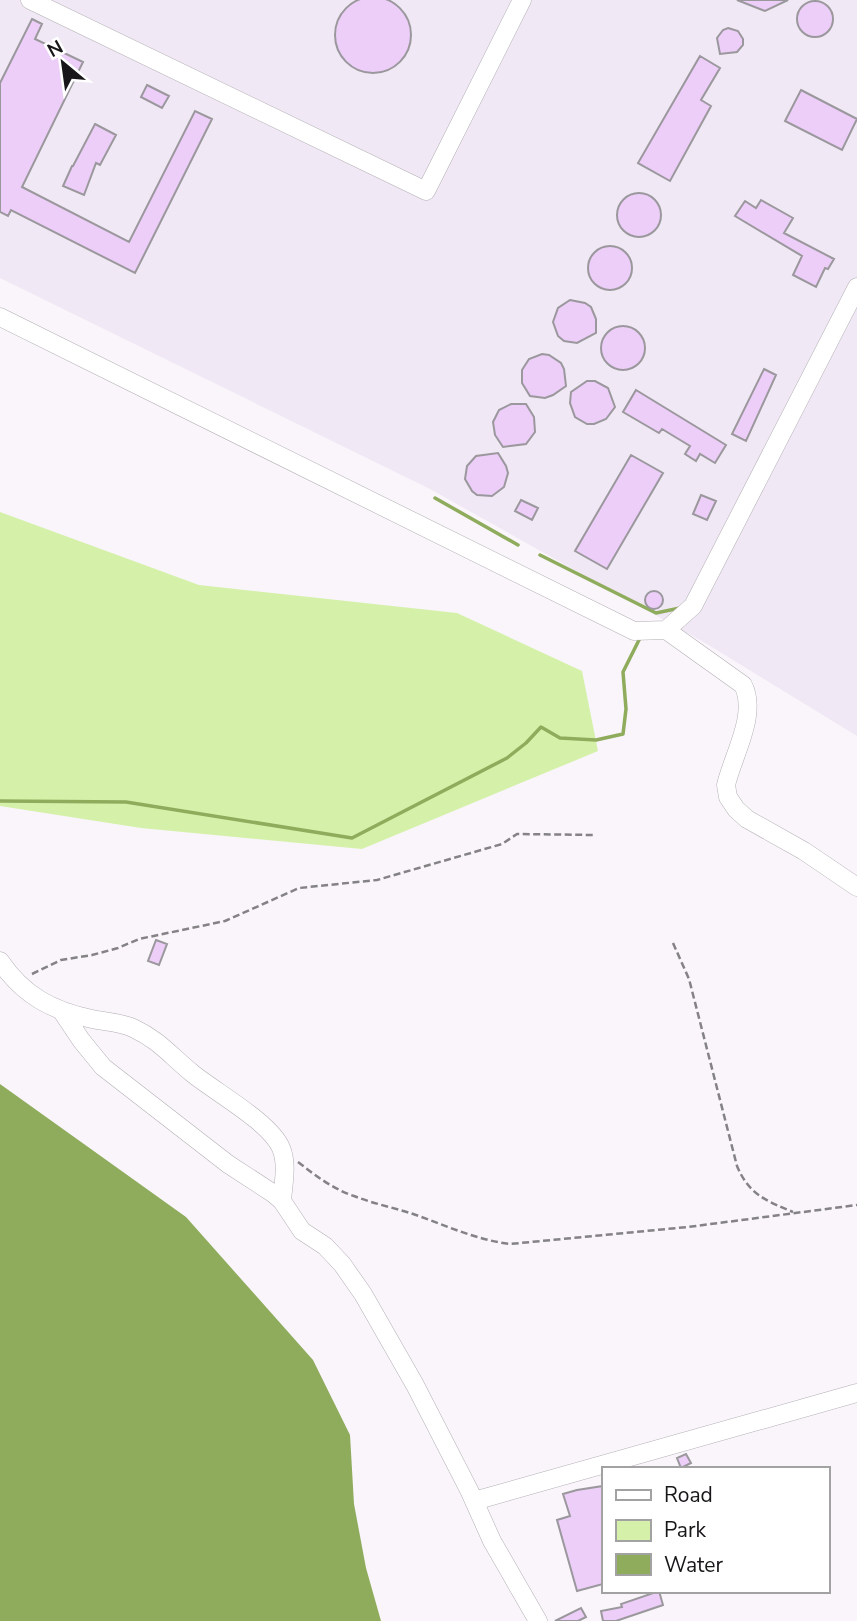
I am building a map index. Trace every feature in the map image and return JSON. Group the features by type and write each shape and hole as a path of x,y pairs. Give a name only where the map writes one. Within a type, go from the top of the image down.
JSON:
{"street":[{"path":"32,0 426,191 523,0"},
{"path":"666,630 693,606 857,286"},
{"path":"0,317 634,631 666,630 743,685 747,693 749,711 726,785 728,797 736,809 747,819 804,851 857,887"},
{"path":"0,961 16,982 38,1000 63,1013 130,1027 153,1038 191,1072 258,1122 282,1150 282,1201"},
{"path":"63,1013 103,1067 228,1164 274,1194 282,1201 298,1227 325,1246 342,1264 359,1286 415,1385 492,1541 538,1621"},
{"path":"474,1501 857,1393"}],"path":[{"path":"16,982 61,960 92,955 139,939 225,920 299,887 377,880 502,844 517,834 595,835"},
{"path":"673,943 689,979 741,1177 760,1198 793,1212"},
{"path":"282,1150 330,1185 353,1196 415,1214 458,1232 510,1244 688,1227 857,1205"}],"shaded area":[{"path":"0,0 857,0 857,736 707,644 430,489 0,278"}],"green space":[{"path":"0,512 199,585 457,613 582,671 598,751 362,849 141,828 0,806"}],"water":[{"path":"0,1084 186,1217 313,1360 350,1435 354,1504 366,1568 381,1621 0,1621"}],"building":[{"path":"362,-1 384,-1 394,4 404,14 410,28 408,49 400,62 387,70 373,73 359,70 346,62 338,49 335,35 338,21 346,8"},
{"path":"737,0 788,0 765,11"},
{"path":"815,1 828,6 833,19 828,32 815,37 802,32 797,19 802,6"},
{"path":"32,19 42,24 35,39 83,62 22,187 129,242 195,111 212,119 135,273 11,210 8,216 0,212 0,83"},
{"path":"728,28 738,31 743,45 737,52 720,54 717,38"},
{"path":"700,56 720,68 701,100 711,106 670,181 638,163"},
{"path":"147,85 169,96 162,108 141,97"},
{"path":"801,90 857,119 842,150 785,121"},
{"path":"95,124 116,135 100,165 96,163 84,195 63,186"},
{"path":"639,193 654,200 661,215 654,230 639,237 624,230 617,215 624,200"},
{"path":"761,200 793,218 784,233 834,259 828,269 825,268 816,287 793,275 802,256 735,216 745,201 756,208"},
{"path":"610,246 625,253 632,268 625,283 610,290 595,283 588,268 595,253"},
{"path":"570,300 591,307 596,319 596,333 577,343 564,341 558,336 553,322 558,308"},
{"path":"623,326 638,333 645,348 638,363 623,370 608,363 601,348 608,333"},
{"path":"542,354 561,363 566,386 545,398 530,396 522,383 522,370 529,359"},
{"path":"764,369 776,375 746,441 732,434"},
{"path":"587,381 595,381 608,388 615,407 606,419 594,424 587,424 575,417 570,403 571,392"},
{"path":"636,390 726,445 715,463 700,454 696,461 685,454 690,446 662,429 659,433 623,412"},
{"path":"511,404 526,404 534,417 535,432 526,444 503,447 495,435 493,422 499,410"},
{"path":"498,453 508,473 504,487 492,496 477,495 465,479 467,466 476,456"},
{"path":"631,455 663,473 607,569 575,551"},
{"path":"701,495 716,501 707,520 693,514"},
{"path":"521,500 538,508 532,520 515,511"},
{"path":"650,591 658,591 663,600 661,607 650,609 645,604 645,596"},
{"path":"156,940 167,944 159,965 148,961"},
{"path":"686,1454 691,1463 681,1467 677,1458"},
{"path":"602,1486 602,1584 577,1591 557,1520 570,1516 563,1494"},
{"path":"660,1593 663,1605 616,1621 603,1621 601,1611 622,1607 621,1604"},
{"path":"581,1608 586,1617 578,1621 555,1621"}],"waterway":[{"path":"435,498 518,545"},
{"path":"540,555 656,613 680,608"},
{"path":"0,801 126,802 352,838 507,758 541,727 560,738 596,740 623,734 626,709 623,672 641,636"}]}
